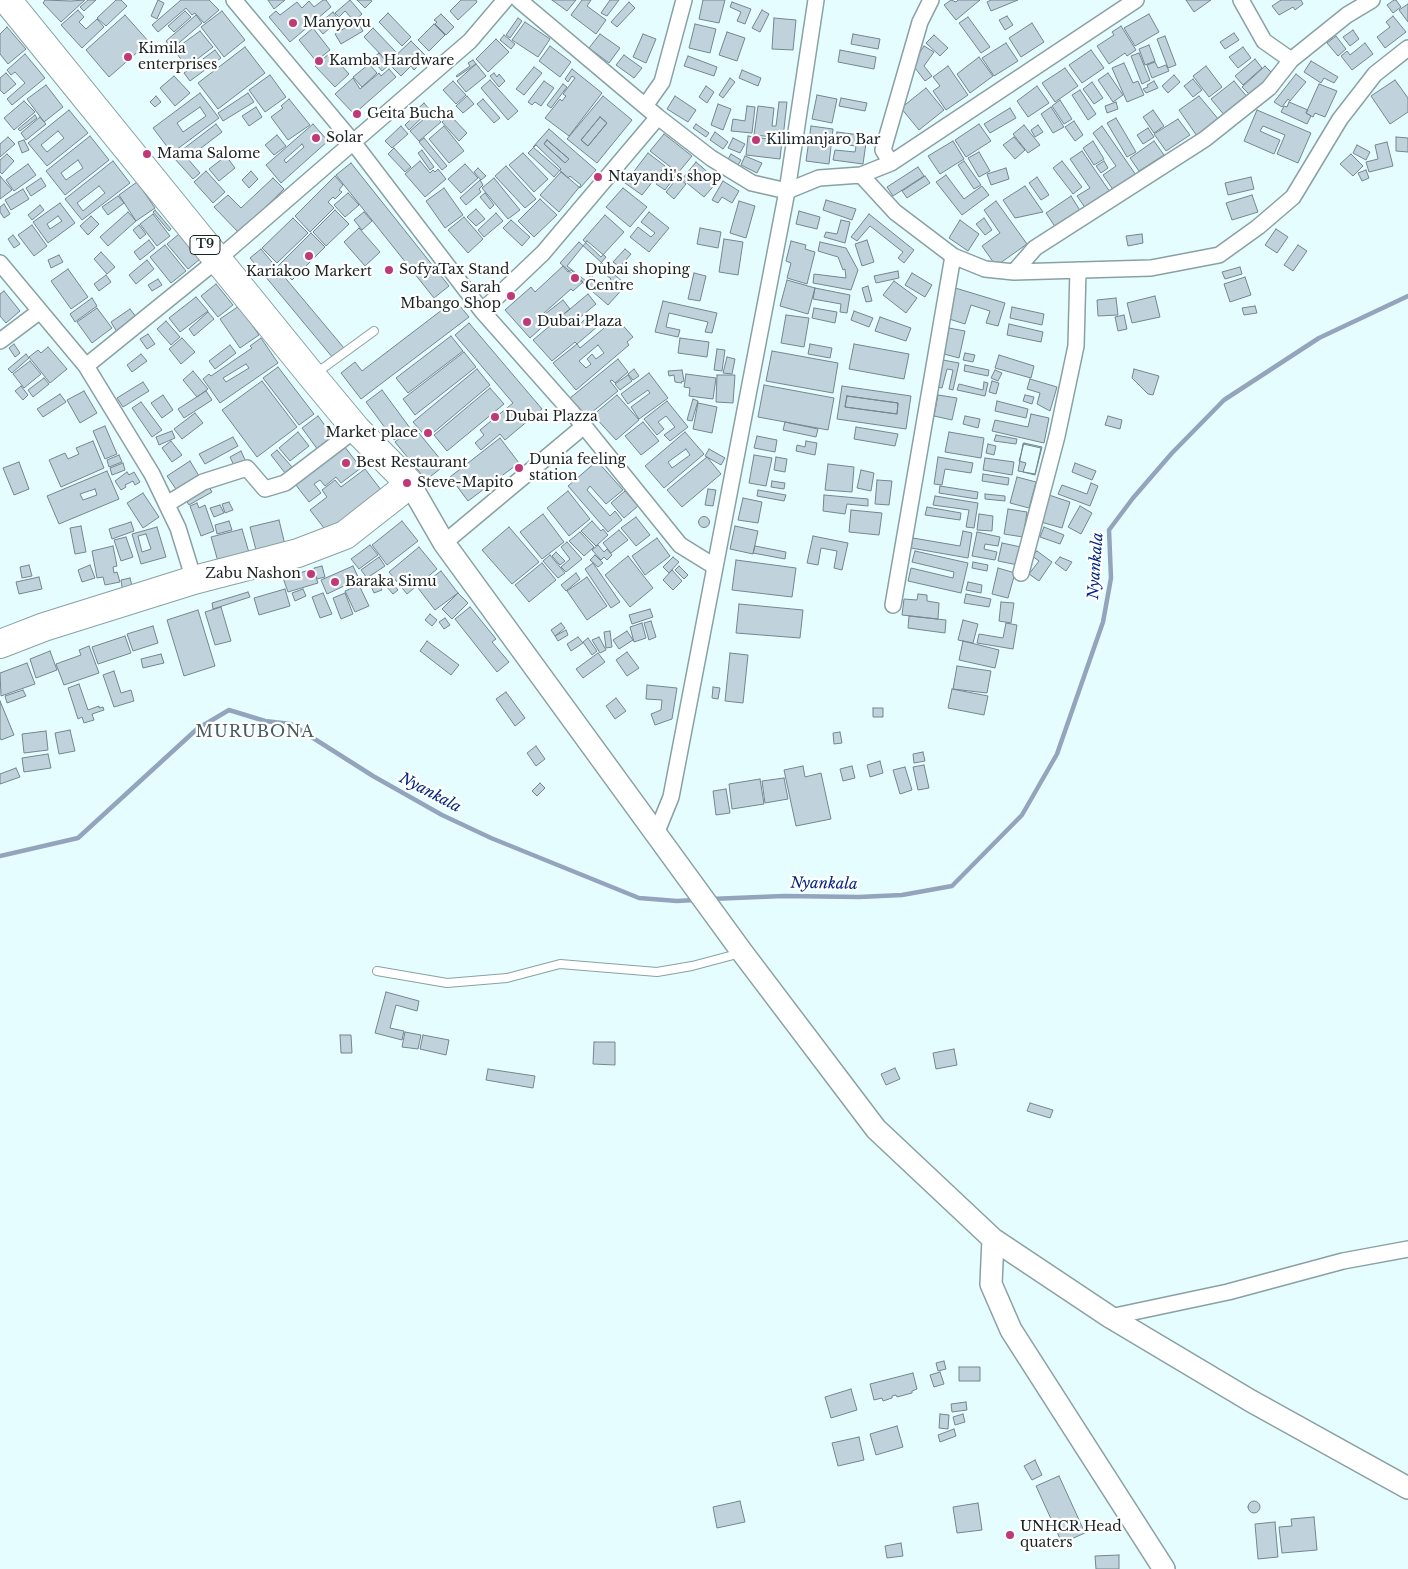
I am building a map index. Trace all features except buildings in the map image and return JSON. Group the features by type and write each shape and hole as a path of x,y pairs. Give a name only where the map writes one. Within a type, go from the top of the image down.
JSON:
{"highway":[{"name":"T9","path":"7,0 356,429 410,484"},
{"path":"0,644 44,627 194,580 298,553 344,535 410,484"}],"main road":[{"path":"410,484 444,542 742,952 876,1129 992,1239 1110,1317 1251,1401 1408,1488"},
{"path":"992,1239 991,1284 1010,1330 1164,1569"}],"street":[{"path":"234,0 353,142 482,311 584,426 680,545 714,566"},
{"path":"86,366 217,260 470,41 505,0"},
{"path":"519,0 658,117 711,158 752,183 787,191 819,178 860,175 892,163 1136,0"},
{"path":"645,106 662,82 684,0"},
{"path":"656,834 671,796 787,191 816,0"},
{"path":"892,163 883,150 920,22 931,0"},
{"path":"1241,0 1264,41 1291,60"},
{"path":"1014,272 1035,248 1205,139 1269,88 1291,60 1347,15 1372,0"},
{"path":"860,175 896,212 953,256 985,269 1014,272 1151,268 1219,255 1258,227 1293,197 1340,119 1375,74 1408,48"},
{"path":"482,311 543,253 658,117"},
{"path":"893,605 953,256"},
{"path":"0,263 86,366 152,474 168,504 178,528 194,580"},
{"path":"1022,573 1058,436 1076,346 1078,270"},
{"path":"0,341 40,311"},
{"path":"444,542 584,426"},
{"path":"168,504 203,482 247,468 265,489 285,482 356,429"},
{"path":"1110,1317 1228,1292 1343,1261 1408,1249"}],"lane":[{"path":"312,376 374,331"},
{"path":"377,971 447,983 507,978 560,964 657,972 692,966 742,952"}],"waterway":[{"name":"Nyankala","path":"710,899 902,895 952,886 1022,815 1057,754 1103,622 1111,578 1109,530 1133,498 1172,453 1224,400 1319,338 1408,296"},
{"name":"Nyankala","path":"0,856 78,838 197,729 229,710 265,721 291,724 373,776 442,815 491,838 639,898 677,901 695,900"}],"place":[{"name":"Manyovu","path":"293,23"},
{"name":"Kimila enterprises","path":"128,57"},
{"name":"Kamba Hardware","path":"319,61"},
{"name":"Geita Bucha","path":"357,114"},
{"name":"Solar","path":"316,138"},
{"name":"Kilimanjaro Bar","path":"756,140"},
{"name":"Mama Salome","path":"147,154"},
{"name":"Ntayandi's shop","path":"598,177"},
{"name":"Kariakoo Markert","path":"309,256"},
{"name":"SofyaTax Stand","path":"389,270"},
{"name":"Dubai shoping Centre","path":"575,278"},
{"name":"Sarah Mbango Shop","path":"511,296"},
{"name":"Dubai Plaza","path":"527,322"},
{"name":"Dubai Plazza","path":"495,417"},
{"name":"Market place","path":"428,433"},
{"name":"Best Restaurant","path":"346,463"},
{"name":"Dunia feeling station","path":"519,468"},
{"name":"Steve-Mapito","path":"407,483"},
{"name":"Zabu Nashon","path":"311,574"},
{"name":"Baraka Simu","path":"335,582"},
{"name":"UNHCR Head quaters","path":"1010,1535"}],"district":[{"name":"MURUBONA","path":"255,732"}]}
